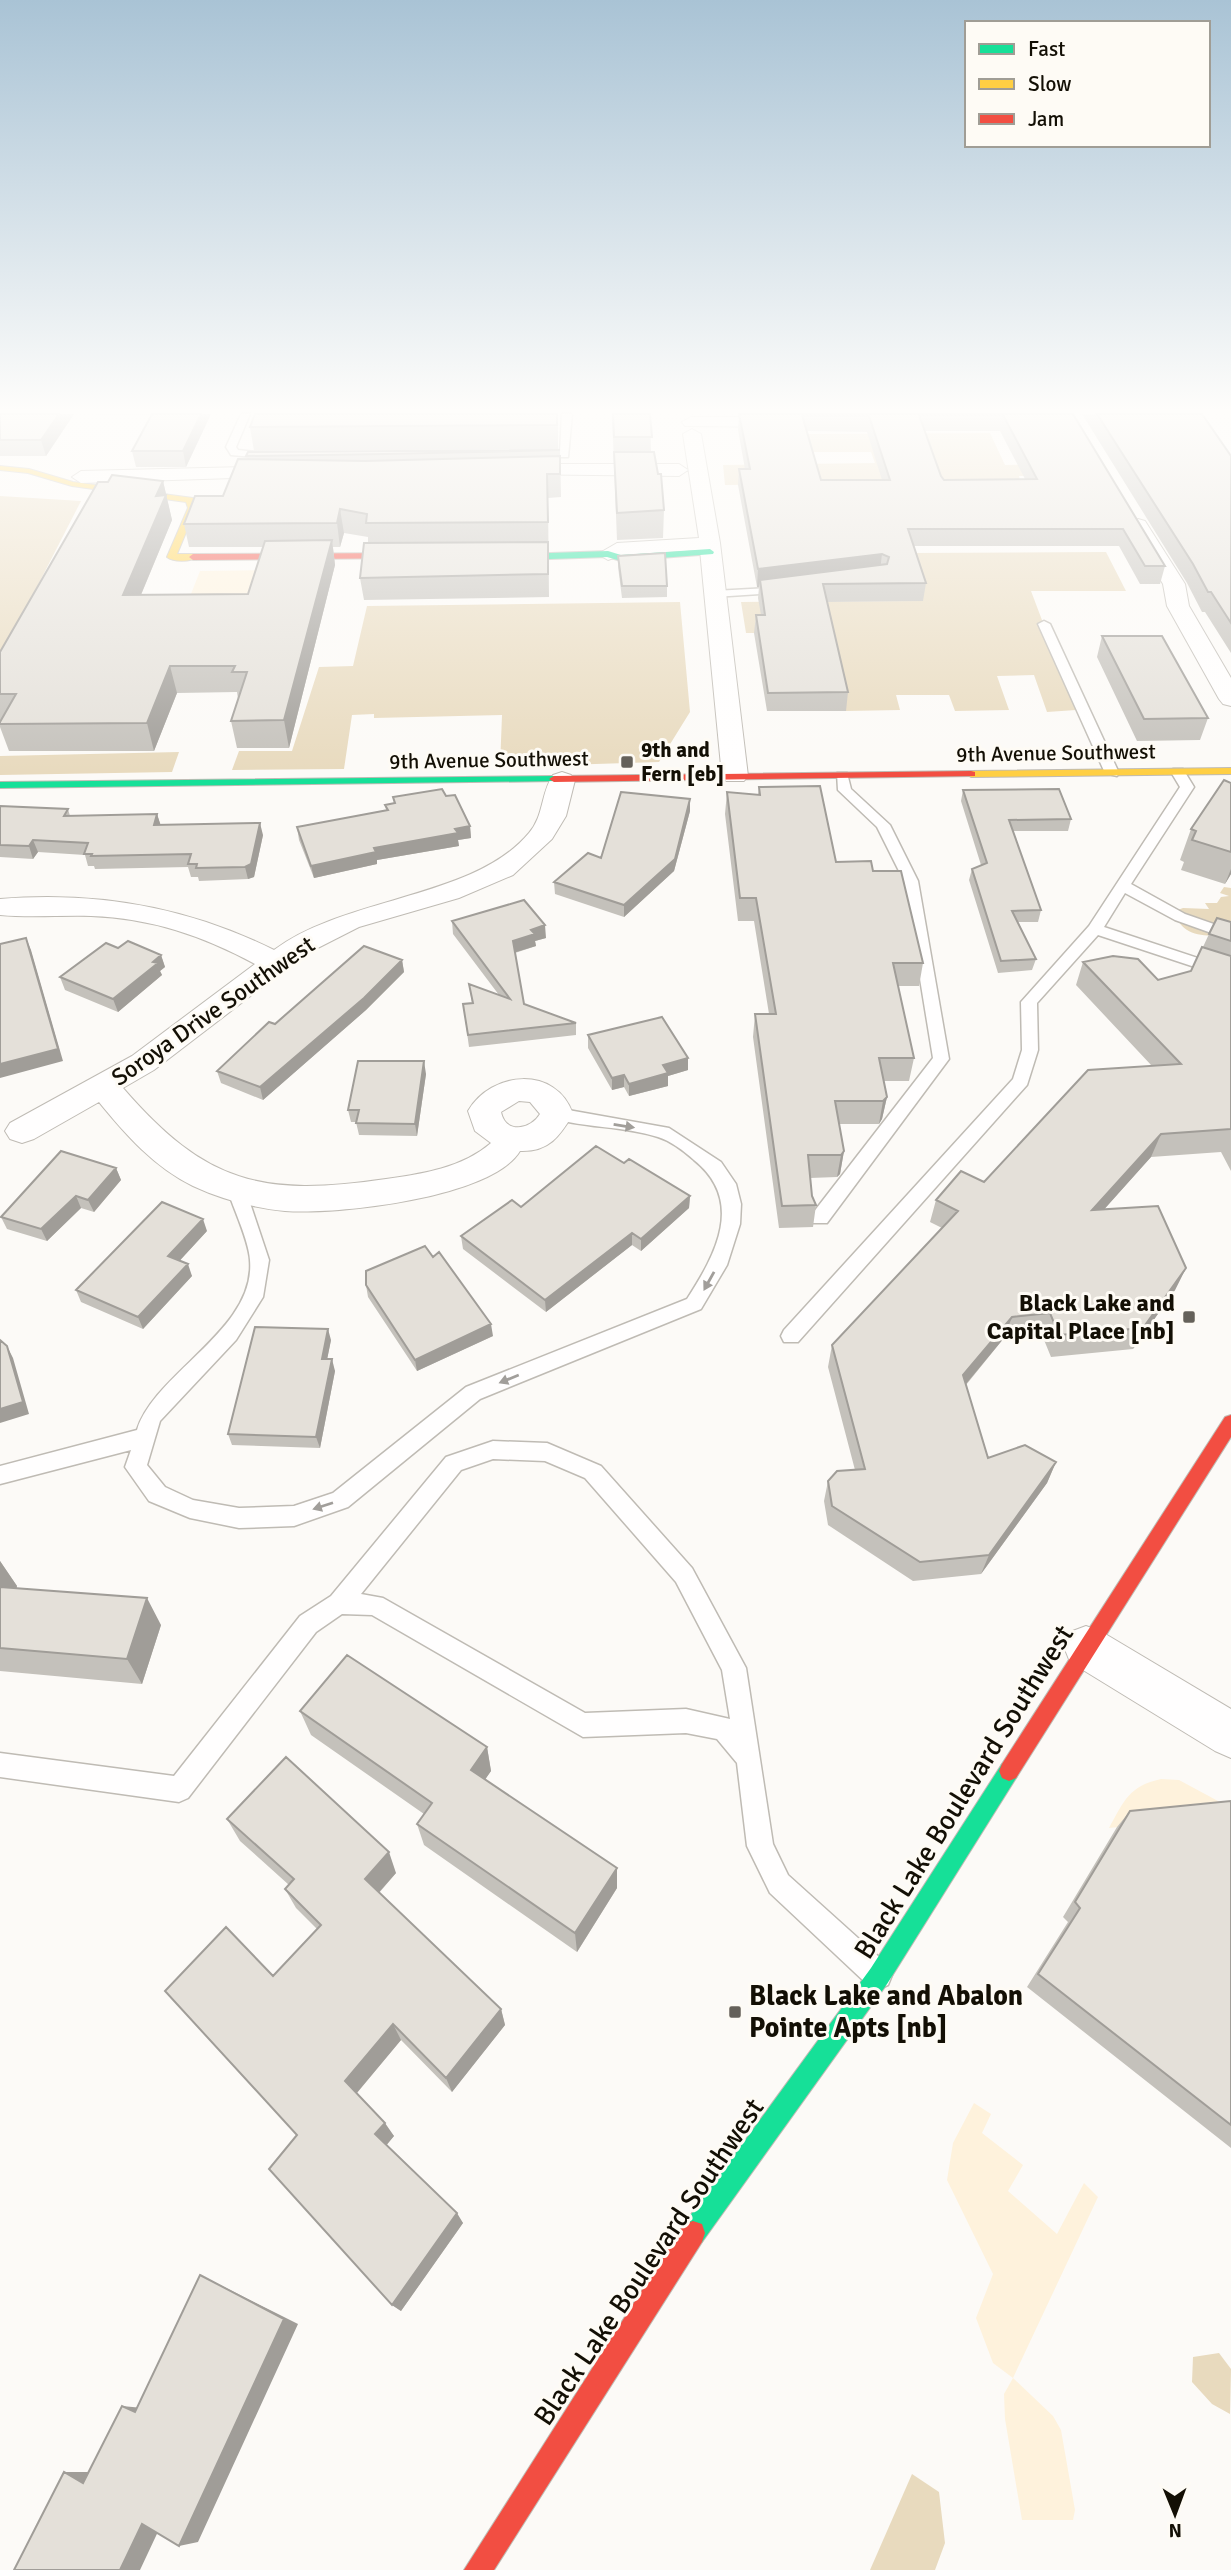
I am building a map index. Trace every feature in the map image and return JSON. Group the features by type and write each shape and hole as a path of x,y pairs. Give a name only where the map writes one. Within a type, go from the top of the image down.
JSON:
{"street":[{"path":"180,534 170,557 427,557"},
{"path":"708,534 735,776"},
{"path":"1144,534 1174,584 1178,606 1231,699"},
{"path":"481,558 608,554 617,549 658,551 710,548"},
{"name":"9th Avenue Southwest","path":"0,785 1231,771"},
{"name":"Soroya Drive Southwest","path":"7,1135 104,1087 143,1063 294,949 349,921 449,892 503,869 539,839 553,816 562,780"},
{"path":"1,906 106,908 145,912 198,927 276,963"},
{"path":"104,1087 150,1141 170,1158 207,1178 236,1188 285,1198 355,1198 452,1177 502,1153 510,1139"},
{"path":"516,1090 540,1093 555,1106 557,1114 554,1123 538,1136 510,1139 494,1134 484,1120 486,1104 494,1097 516,1090"},
{"name":"Black Lake Boulevard Southwest","path":"478,2570 695,2230 879,1976 1231,1422"},
{"path":"1086,1647 1231,1735"}],"lane":[{"path":"714,594 772,592 795,588"},
{"path":"1044,624 1112,773"},
{"path":"791,1336 1021,1081 1030,1050 1029,1002 1095,929 1123,886 1187,787 1178,772"},
{"path":"820,1218 941,1059 911,880 883,825 845,790 842,776"},
{"path":"1123,886 1180,917 1231,935"},
{"path":"1095,929 1231,974"},
{"path":"236,1188 260,1259 253,1297 229,1334 151,1417 136,1467 157,1494 190,1508 239,1518 294,1516 340,1500 473,1394 694,1304 711,1279 733,1225 731,1193 713,1162 665,1132 557,1114"},
{"path":"0,1475 145,1437"},
{"path":"0,1765 179,1789 308,1624 339,1603 454,1463 494,1450 547,1452 593,1472 684,1574 734,1668 760,1846 779,1884 879,1976"},
{"path":"339,1603 375,1605 583,1726 686,1721 724,1728 749,1758"}],"shaded area":[{"path":"0,534 64,534 0,659"},
{"path":"1106,552 1126,591 1031,591 1076,710 1047,712 1034,675 997,676 1009,710 955,711 949,695 896,695 900,710 846,711 828,633 746,633 741,602 923,601 911,553"},
{"path":"283,570 288,598 189,599 200,571"},
{"path":"680,602 690,712 659,762 500,767 502,715 374,718 374,714 352,715 344,769 232,770 239,751 292,751 319,667 353,666 367,606"},
{"path":"179,752 172,772 0,775 0,756"},
{"path":"1224,887 1231,888 1231,935 1197,934 1183,927 1175,911 1183,908 1209,909 1205,903 1217,903 1221,897 1229,896 1220,893"},
{"path":"1161,1779 1179,1780 1231,1808 1224,1816 1109,1828 1134,1790"},
{"path":"974,2103 991,2114 982,2133 1023,2165 1008,2191 1057,2234 1084,2183 1098,2197 1013,2378 993,2363 976,2318 993,2274 947,2180 953,2143"},
{"path":"1219,2353 1231,2369 1230,2414 1212,2404 1192,2382 1193,2357"},
{"path":"1013,2378 1053,2416 1061,2430 1075,2510 1073,2520 1022,2520 1005,2419 1004,2394"},
{"path":"912,2474 939,2492 945,2543 935,2570 870,2570"}],"building":[{"path":"68,534 149,534 123,595 248,594 265,541 332,540 284,720 231,721 247,672 232,672 235,666 170,666 147,723 0,724 16,694 0,694 0,652"},
{"path":"751,534 910,534 926,583 823,584 848,692 768,693 756,615 765,615 760,580 887,564 889,557 882,554 758,569"},
{"path":"1126,534 1146,534 1165,566 1145,566"},
{"path":"1174,534 1231,534 1231,623 1211,592 1208,592"},
{"path":"548,542 548,574 360,578 364,543"},
{"path":"665,553 667,586 622,586 618,556"},
{"path":"1102,636 1162,636 1208,718 1144,719"},
{"path":"1224,780 1231,783 1231,852 1192,840 1196,831 1191,829"},
{"path":"820,786 836,862 871,861 873,871 901,871 923,963 893,963 914,1058 879,1058 887,1097 883,1101 835,1101 844,1151 841,1155 808,1155 812,1196 816,1205 782,1206 755,1014 776,1014 756,898 740,898 727,792 760,795 759,787"},
{"path":"442,789 446,796 455,795 470,826 455,829 458,833 374,848 376,852 311,866 297,827 388,810 385,805 395,803 393,797"},
{"path":"1059,789 1071,819 1009,820 1041,910 1012,911 1036,959 1001,961 972,869 987,863 963,790"},
{"path":"621,792 690,799 675,859 624,905 554,882 588,853 601,858"},
{"path":"0,806 68,809 64,816 157,814 154,825 260,823 251,864 245,867 196,868 197,864 188,864 191,854 91,856 92,854 84,854 88,843 33,840 29,846 0,845"},
{"path":"524,900 545,925 531,930 535,934 513,941 524,1004 576,1023 468,1035 463,1004 473,1003 469,984 510,999 452,921"},
{"path":"1217,918 1231,922 1231,941 1209,934"},
{"path":"26,938 58,1049 0,1064 0,944"},
{"path":"128,941 161,955 153,962 158,963 113,999 60,977 106,943 118,948"},
{"path":"364,946 402,960 364,998 260,1087 217,1071 269,1022 275,1024"},
{"path":"1202,947 1231,956 1231,1129 1161,1134 1092,1210 1158,1206 1186,1268 1143,1328 1059,1335 1050,1313 1012,1317 963,1375 988,1458 1025,1445 1056,1462 989,1555 920,1562 832,1506 828,1481 837,1471 865,1469 832,1345 958,1211 936,1200 961,1171 984,1182 1088,1070 1181,1064 1083,962 1113,956 1138,959 1158,980 1191,971"},
{"path":"662,1017 688,1058 663,1065 668,1073 629,1084 624,1075 612,1078 588,1035"},
{"path":"358,1061 424,1061 415,1124 356,1123 359,1110 348,1110"},
{"path":"596,1146 624,1163 629,1159 690,1196 641,1239 632,1233 545,1300 461,1236 512,1200 521,1207"},
{"path":"61,1151 116,1168 88,1200 76,1196 41,1229 1,1217"},
{"path":"162,1202 203,1219 168,1256 188,1264 138,1317 76,1290"},
{"path":"425,1246 433,1257 439,1252 491,1324 415,1360 366,1285 366,1271"},
{"path":"255,1327 328,1329 322,1359 332,1359 316,1437 228,1434"},
{"path":"0,1340 7,1346 23,1402 0,1409"},
{"path":"0,1587 147,1598 127,1659 0,1648"},
{"path":"347,1655 487,1747 471,1770 617,1868 575,1933 417,1824 432,1803 300,1711"},
{"path":"286,1757 389,1852 365,1879 501,2009 446,2078 393,2024 345,2081 385,2123 375,2134 457,2213 392,2305 269,2169 297,2135 165,1991 226,1927 273,1976 321,1925 285,1889 294,1879 227,1819"},
{"path":"1231,1801 1231,2125 1038,1974 1080,1908 1075,1902 1130,1811"},
{"path":"200,2275 284,2319 179,2546 142,2524 120,2570 14,2570 64,2472 83,2483 122,2406 135,2412"}],"traffic: fast":[{"path":"495,558 608,554 621,558 710,552"},
{"path":"0,785 554,779"},
{"path":"693,2233 879,1976 1009,1771"}],"traffic: slow":[{"path":"181,534 171,557 193,557"},
{"path":"971,774 1231,771"}],"traffic: jam":[{"path":"193,557 414,556"},
{"path":"554,779 971,774"},
{"path":"1009,1771 1231,1422"},
{"path":"478,2570 693,2233"}],"place":[{"name":"9th and Fern [eb]","path":"627,762"},
{"name":"Black Lake and Capital Place [nb]","path":"1189,1317"},
{"name":"Black Lake and Abalon Pointe Apts [nb]","path":"735,2012"}]}
